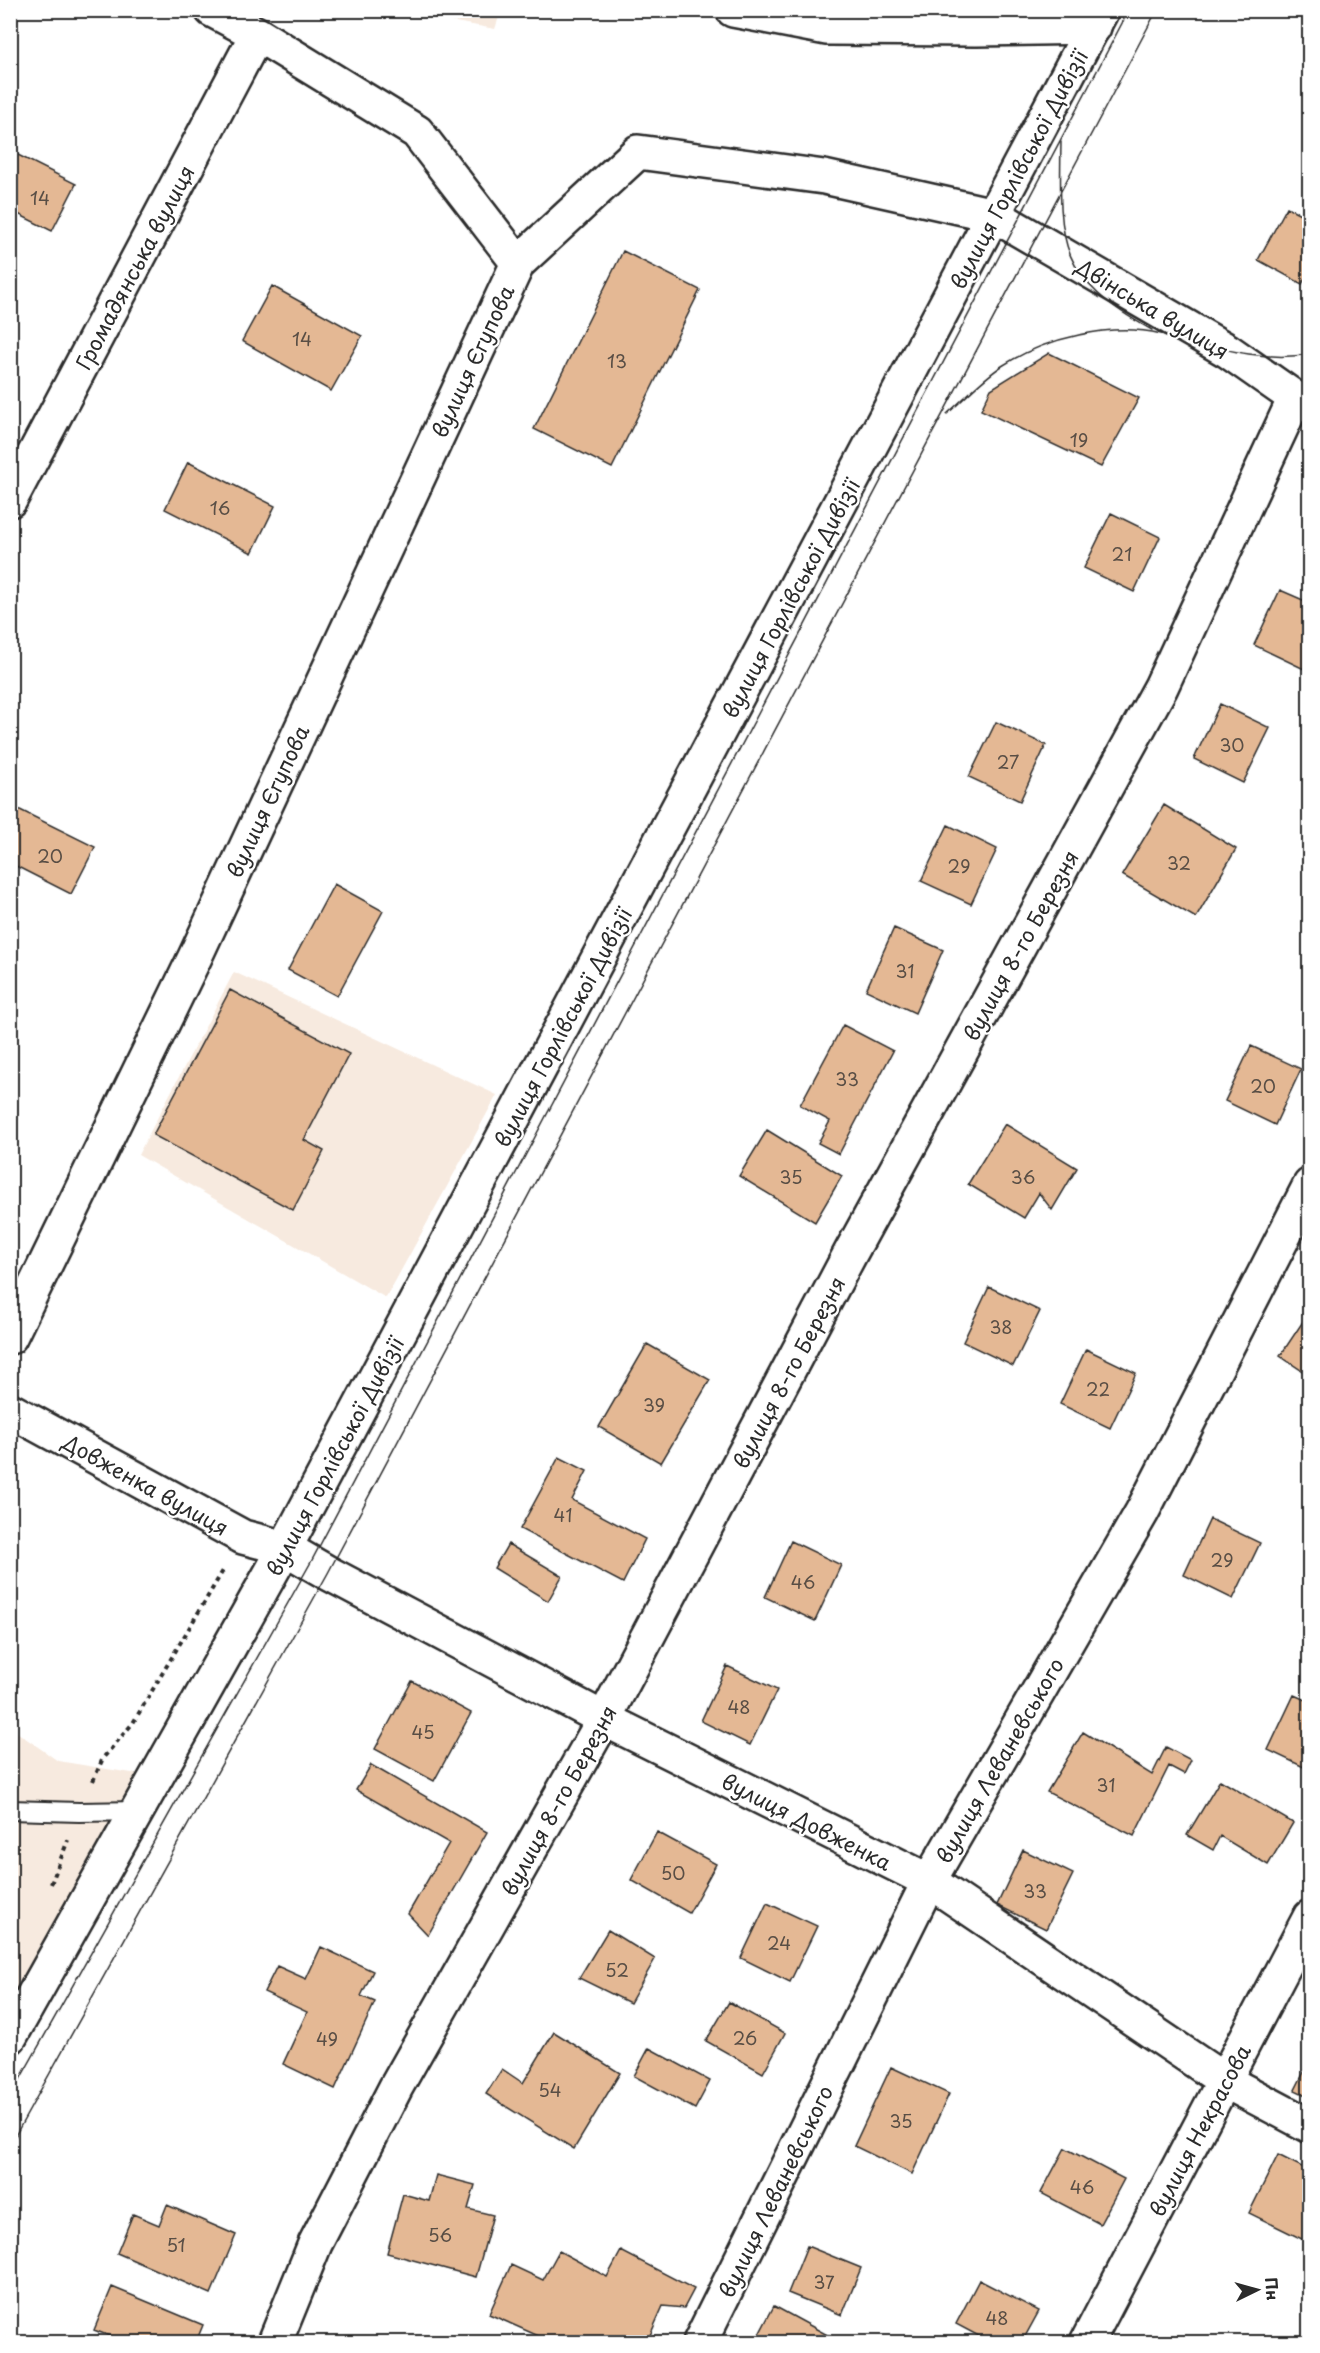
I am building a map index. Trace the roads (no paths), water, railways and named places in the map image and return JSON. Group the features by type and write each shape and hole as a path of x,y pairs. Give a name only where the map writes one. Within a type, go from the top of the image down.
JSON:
{"street":[{"path":"212,10 257,34 417,132 518,263"},
{"path":"733,10 827,28 976,29 1098,19"},
{"name":"вулиця Горлівської Дивізії","path":"10,2037 140,1810 285,1548 1098,19"},
{"name":"Громадянська вулиця","path":"10,500 257,34"},
{"name":"Двінська вулиця","path":"518,263 638,152 824,177 994,215 1228,351 1302,401"},
{"name":"вулиця Єгупова","path":"10,1336 195,957 518,263"},
{"name":"вулиця 8-го Березня","path":"275,2343 315,2244 396,2087 604,1719 851,1252 1161,687 1302,401"},
{"name":"вулиця Леваневського","path":"700,2343 928,1881 1142,1512 1310,1185"},
{"name":"Довженка вулиця","path":"10,1410 243,1537 285,1548"},
{"name":"вулиця Довженка","path":"285,1548 339,1579 604,1719 928,1881 1225,2081 1310,2126"},
{"name":"вулиця Некрасова","path":"1087,2343 1310,1917"}],"lane":[{"path":"10,1810 79,1812 140,1810"}],"tram line":[{"path":"10,2097 311,1562 1129,10"},
{"path":"10,2145 328,1573 1157,10"},
{"path":"1061,142 1061,207 1064,233 1070,255 1081,275 1097,293 1152,330"},
{"path":"947,414 987,377 1019,356 1058,340 1100,331 1142,331 1253,355 1310,354"}]}
